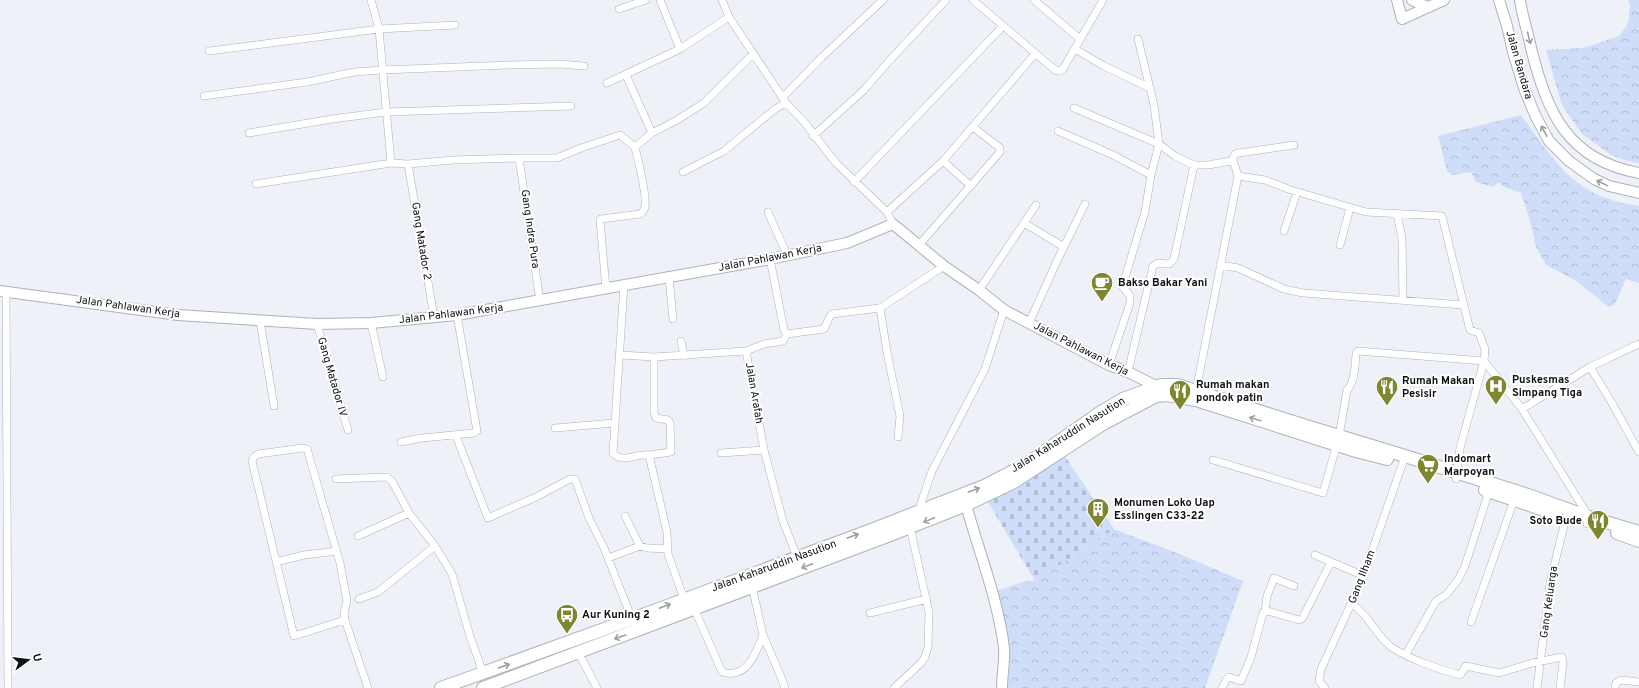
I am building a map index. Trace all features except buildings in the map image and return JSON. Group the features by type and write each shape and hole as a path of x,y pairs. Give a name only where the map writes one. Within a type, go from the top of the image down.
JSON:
{"highway":[{"name":"Jalan Kaharuddin Nasution","path":"441,688 632,619 797,557 873,535 910,527 966,505 1014,482 1103,424 1146,400 1167,384 1177,385 1196,391 1338,440 1356,451 1528,495 1639,541"},
{"name":"Jalan Kaharuddin Nasution","path":"483,688 499,685 578,652 752,586 873,535 918,512 984,486 1018,468 1123,399 1157,391 1196,400 1338,440 1457,476 1489,491 1566,517 1588,520 1639,532"}],"street":[{"path":"371,0 380,29 382,70 391,163"},
{"path":"619,9 646,0"},
{"path":"660,0 680,49"},
{"name":"Jalan Pahlawan Kerja","path":"722,0 729,18 784,100 805,123 813,136 836,163 854,182 887,212 893,224 944,266 979,290 1004,310 1109,365 1128,372 1157,391"},
{"path":"683,172 724,150 775,109 822,57 883,0"},
{"path":"813,136 864,90 946,0"},
{"path":"973,0 1035,54 1055,70 1059,71 1063,69 1103,0"},
{"path":"1034,0 1080,39"},
{"path":"1398,0 1402,19 1444,0"},
{"path":"1412,0 1427,7"},
{"name":"Jalan Bandara","path":"1499,0 1508,26 1513,52 1525,91 1536,117 1549,141 1569,161 1594,179 1609,186 1639,193"},
{"name":"Jalan Bandara","path":"1520,0 1537,73 1552,112 1564,130 1578,146 1607,164 1639,173"},
{"path":"607,83 680,49 729,18"},
{"path":"209,51 380,29 455,25"},
{"path":"854,182 1003,26"},
{"path":"1109,365 1130,303 1130,296 1123,287 1123,284 1145,212 1151,175 1159,144 1154,105 1138,39"},
{"path":"1075,49 1104,66 1150,88"},
{"path":"635,146 652,133 677,120 704,103 753,54"},
{"path":"887,212 943,161 1035,54"},
{"path":"204,96 307,82 354,72 538,64 584,66"},
{"path":"626,74 652,133"},
{"path":"249,134 332,119 386,112 571,106"},
{"path":"1074,108 1159,144 1175,156 1194,165 1208,165 1232,161"},
{"path":"919,244 1001,151 1000,148 973,127"},
{"path":"1058,131 1113,155 1151,175"},
{"path":"256,184 391,163 408,164 453,160 559,158 581,148 620,136 635,146 646,206 640,214 600,220 606,289"},
{"path":"1232,161 1239,152 1294,145"},
{"name":"Gang Indra Pura","path":"519,158 540,301"},
{"path":"943,161 971,186"},
{"path":"1196,391 1238,176 1232,161"},
{"name":"Gang Matador 2","path":"408,164 434,317"},
{"path":"1128,372 1153,266 1158,263 1169,264 1174,259 1194,165"},
{"path":"1238,176 1265,180 1296,192 1366,212 1442,216 1470,330 1480,333 1484,349 1484,361 1460,448 1457,476"},
{"path":"1284,230 1296,192"},
{"path":"1029,323 1085,204"},
{"path":"979,290 1036,205"},
{"path":"1340,245 1350,208"},
{"path":"768,212 787,255"},
{"path":"1397,214 1402,238 1403,301"},
{"path":"1024,223 1064,247"},
{"name":"Jalan Pahlawan Kerja","path":"3,291 178,315 317,324 371,323 457,315 770,259 847,242 893,224"},
{"path":"770,259 784,330 788,334"},
{"path":"1220,265 1238,268 1284,289 1303,293 1464,305"},
{"path":"746,351 764,344 783,341 788,334 824,329 832,314 880,308 944,266"},
{"path":"669,277 673,319"},
{"path":"624,285 614,423 613,453 615,455 625,458 671,452 670,423 668,420 656,418 654,412 654,357"},
{"path":"3,291 8,688"},
{"path":"880,308 900,416 898,437"},
{"path":"918,512 932,471 985,368 1004,310"},
{"path":"401,442 422,438 456,436 474,433 477,429 457,315"},
{"path":"260,321 274,406"},
{"path":"371,323 383,377"},
{"name":"Gang Matador IV","path":"317,324 348,430"},
{"path":"681,340 684,356"},
{"path":"1522,409 1590,368 1639,344"},
{"name":"Jalan Arafah","path":"620,355 654,357 746,351 764,450 783,521 797,557"},
{"path":"1213,460 1324,493 1338,440 1347,390 1351,387 1356,352 1372,351 1484,361 1522,409 1588,520"},
{"path":"1590,368 1612,403 1639,452"},
{"path":"555,428 614,423"},
{"path":"456,436 488,518 536,497 570,479 575,479 589,518 608,558 632,619"},
{"path":"345,620 294,636 252,461 258,454 303,448 307,449 337,551 347,601 344,613 345,620 368,688"},
{"path":"721,453 764,450"},
{"path":"649,455 668,532 668,554 684,599"},
{"name":"Gang Ilham","path":"1325,688 1319,681 1322,669 1353,604 1364,576 1403,462"},
{"path":"336,480 387,477 392,481 409,513 435,546 452,574 470,636 484,673"},
{"path":"1406,654 1436,601 1446,595 1454,585 1465,566 1489,491"},
{"path":"1471,622 1514,500"},
{"path":"966,505 1000,624 1004,650 1002,688"},
{"path":"358,536 409,513"},
{"path":"624,516 640,546"},
{"name":"Gang Keluarga","path":"1537,688 1550,583 1566,517"},
{"path":"894,688 925,657 928,647 929,612 910,527"},
{"path":"359,599 378,592 435,546"},
{"path":"608,558 640,546 647,548 668,549"},
{"path":"276,562 304,555 337,551"},
{"path":"1315,555 1364,576"},
{"path":"1265,612 1299,620 1302,619 1331,562"},
{"path":"1222,688 1226,680 1230,677 1241,681 1251,656 1263,613 1265,612 1266,596 1274,578 1294,586"},
{"path":"752,586 763,635 782,677 784,688"},
{"path":"870,613 927,599"},
{"path":"1353,604 1367,618 1376,632 1391,646 1406,654 1460,675 1466,666 1499,674 1541,660 1563,657 1560,688"},
{"path":"694,608 722,672 728,674 743,670 756,656 763,635"},
{"path":"578,652 598,688"},
{"path":"1615,688 1616,683 1621,680 1639,682"}],"green space":[{"path":"1628,0 1639,0 1639,163 1611,155 1582,134 1562,105 1546,50 1583,48 1619,36 1628,24 1630,5"},
{"path":"1521,115 1549,154 1570,177 1596,194 1622,203 1639,206 1639,283 1626,279 1615,304 1609,307 1575,280 1546,265 1536,247 1532,227 1521,193 1504,187 1499,182 1493,187 1476,182 1471,172 1452,175 1447,171 1438,136"},
{"path":"1064,455 1114,529 1035,581 988,502"},
{"path":"1114,529 1177,553 1243,581 1205,688 1007,688 1009,652 996,591 1026,581 1035,581"}],"place":[{"name":"Bakso Bakar Yani","path":"1102,302"},
{"name":"Rumah Makan Pesisir","path":"1387,406"},
{"name":"Puskesmas Simpang Tiga","path":"1496,406"},
{"name":"Rumah makan pondok patin","path":"1180,410"},
{"name":"Indomart Marpoyan","path":"1428,484"},
{"name":"Monumen Loko Uap Esslingen C33-22","path":"1098,528"},
{"name":"Soto Bude","path":"1598,540"},
{"name":"Aur Kuning 2","path":"567,634"}]}
